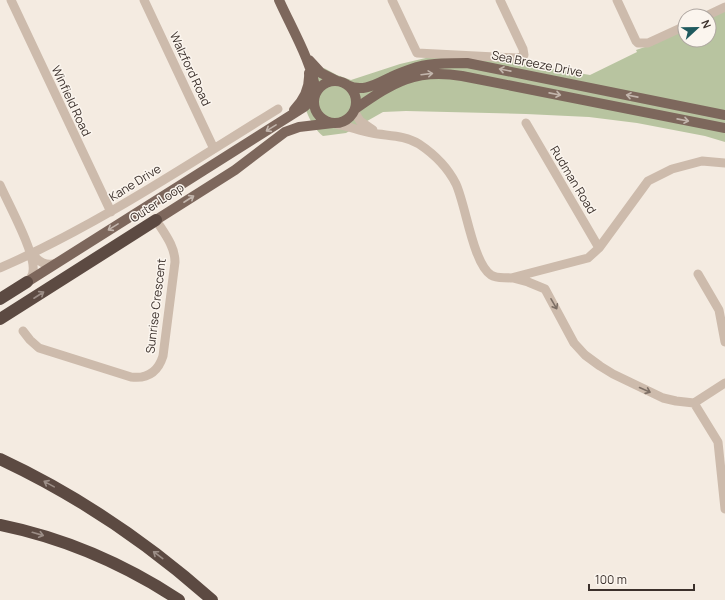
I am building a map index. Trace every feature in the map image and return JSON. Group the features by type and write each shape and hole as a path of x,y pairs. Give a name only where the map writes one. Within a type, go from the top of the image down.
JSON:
{"highway":[{"name":"Outer Loop","path":"0,320 156,220"},
{"name":"Outer Loop","path":"0,299 27,282"},
{"path":"0,459 43,481 98,514 151,550 212,600"},
{"path":"0,525 48,537 97,555 132,572 179,600"}],"main road":[{"path":"279,0 305,56 314,80 315,108 319,116 325,121 335,124 346,120 355,110 382,90 399,81 423,75 445,74 470,77 725,128"},
{"path":"305,56 321,73 347,85 351,89 356,96 355,110"},
{"path":"284,120 300,104 307,90 309,78 305,56"},
{"name":"Sea Breeze Drive","path":"347,85 354,88 368,88 399,73 416,68 441,64 467,63 725,115"},
{"path":"315,95 326,83 337,81"},
{"name":"Outer Loop","path":"27,282 308,105 315,95"},
{"name":"Outer Loop","path":"156,220 235,170 285,132 299,127 335,124"}],"street":[{"name":"Winfield Road","path":"11,0 111,212"},
{"name":"Walzford Road","path":"144,0 214,149"},
{"path":"392,0 417,53 522,57 524,55 523,49 500,0"},
{"path":"617,0 638,43 648,43 677,30"},
{"name":"Kane Drive","path":"0,268 31,254 111,212 278,109"},
{"path":"355,110 358,119 364,125 384,135"},
{"name":"Rudman Road","path":"526,123 599,248"},
{"path":"335,124 371,133 412,140 426,149 442,164 451,176 460,194 476,250 482,265 487,272 492,276 499,278 511,278 545,288 574,343 585,355 600,366 628,382 663,398 676,401 694,403 725,383"},
{"path":"511,278 588,258 599,248 648,181 672,169 702,161 725,163"},
{"path":"0,185 31,254 34,271 32,277 27,282"},
{"name":"Sunrise Crescent","path":"23,331 39,348 131,377 142,377 153,372 160,365 163,356 175,262 174,253 170,243 156,220"},
{"path":"31,254 44,264 49,265 57,263"},
{"path":"698,274 719,310 725,342"},
{"path":"694,403 718,442 722,453 725,509"}],"green space":[{"path":"725,9 725,142 705,136 637,123 589,117 406,111 383,112 346,133 323,136 318,132 310,120 304,105 303,90 306,82 324,68 351,80 400,64 430,57 508,61 590,75 637,52 636,50 677,32 677,48 717,48 717,13"}]}
